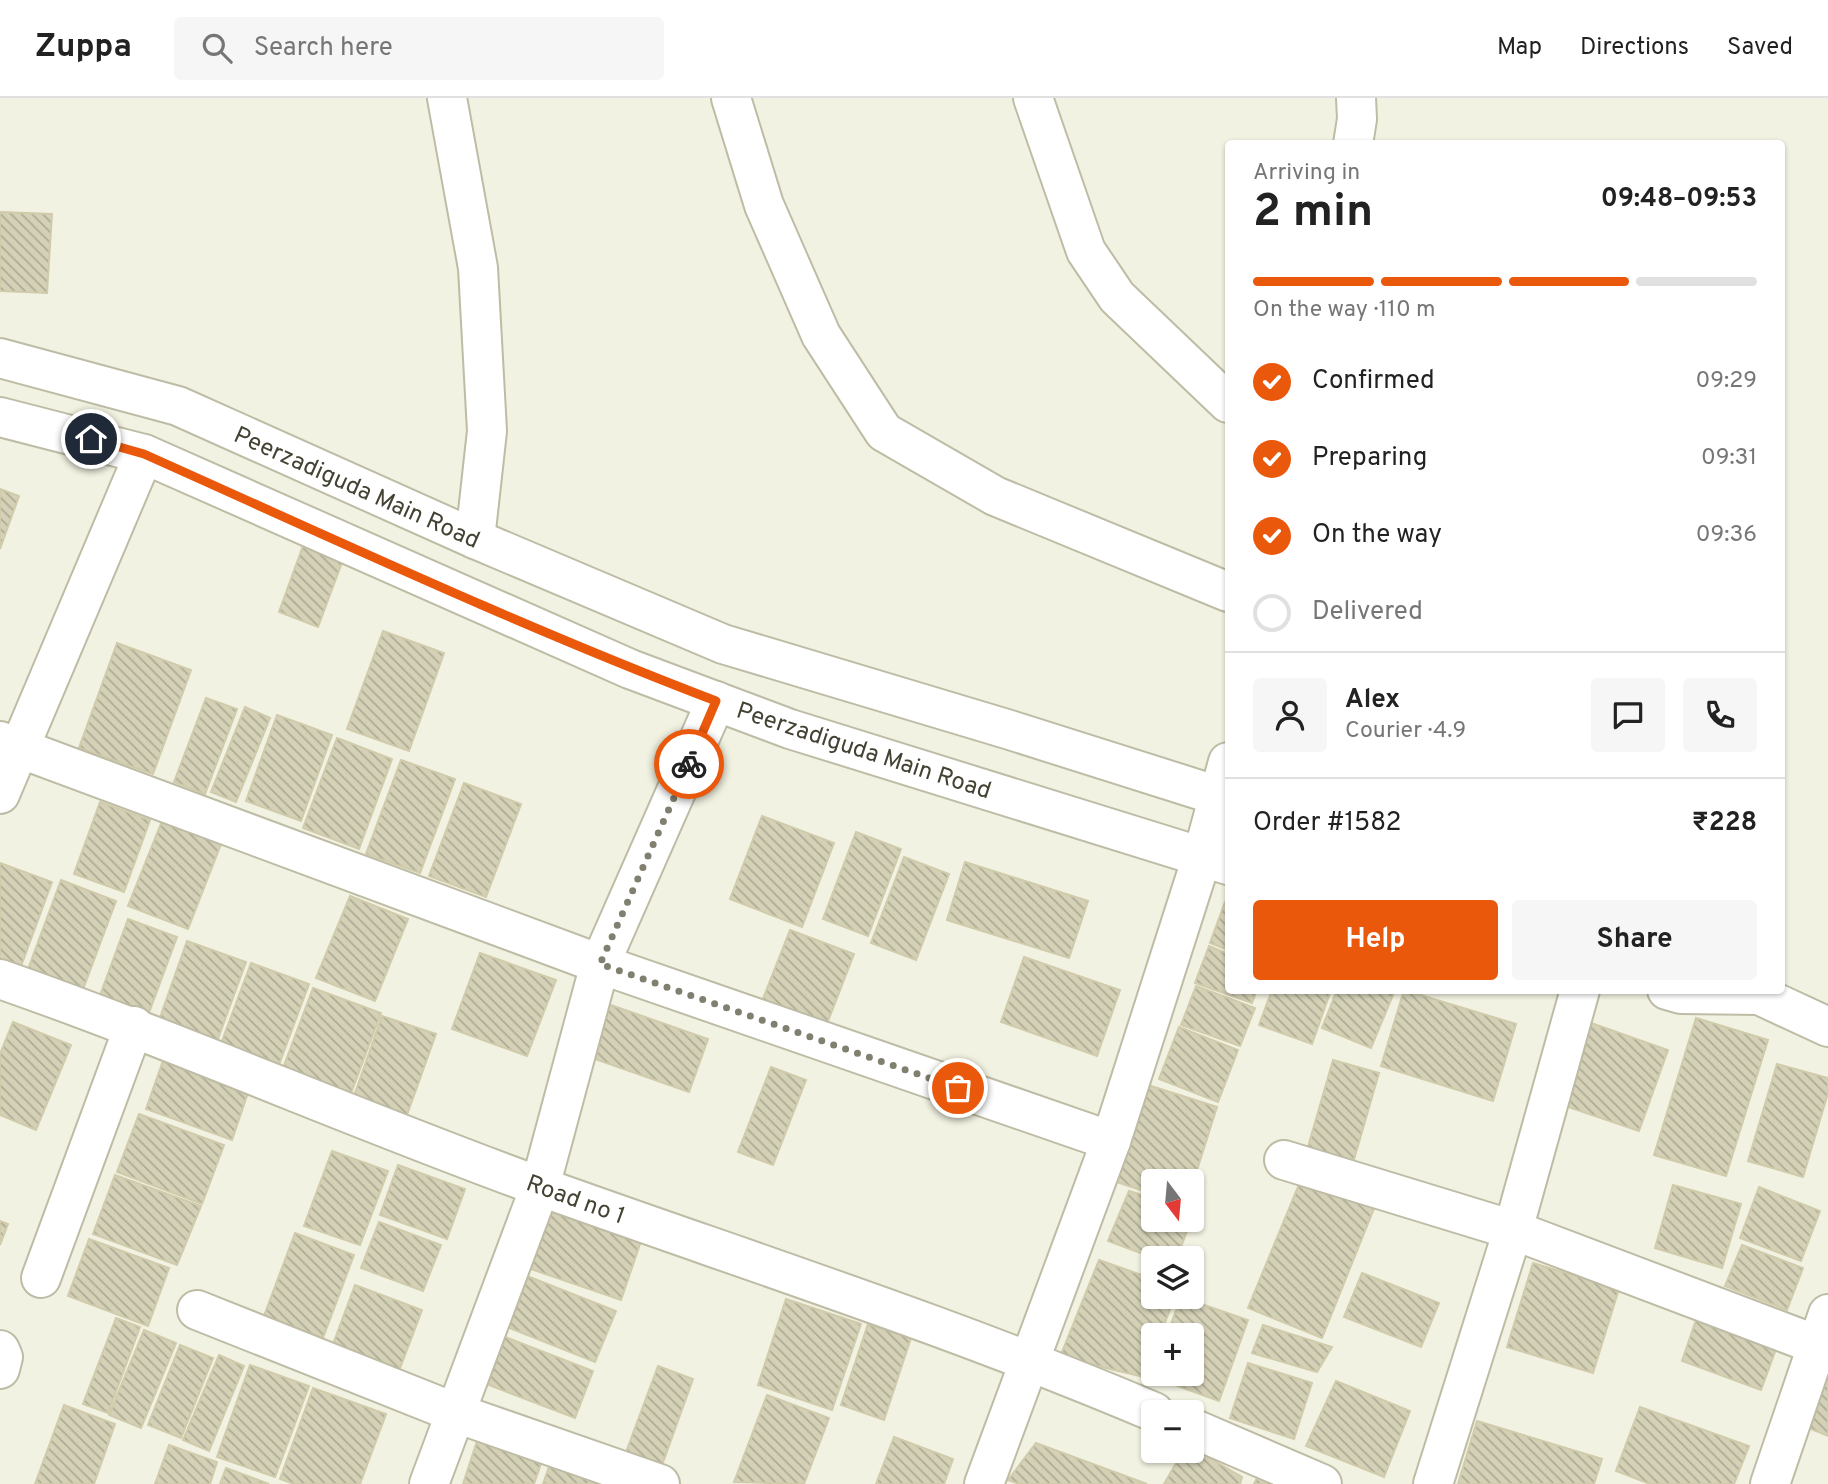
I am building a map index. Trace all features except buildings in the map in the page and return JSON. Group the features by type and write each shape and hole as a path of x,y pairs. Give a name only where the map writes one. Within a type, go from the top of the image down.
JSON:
{"street":[{"path":"447,98 479,281 487,431 475,539"},
{"path":"731,98 764,205 821,335 884,432 995,496 1225,591"},
{"path":"1033,98 1086,251 1118,297 1225,400"},
{"path":"1354,140 1357,120 1356,98"},
{"name":"Peerzadiguda Main Road","path":"0,358 178,406 475,539 723,644 1010,730 1225,786"},
{"name":"Peerzadiguda Main Road","path":"0,417 144,454 630,669 803,733 1215,860"},
{"path":"0,794 10,745 144,454"},
{"path":"429,1484 540,1186 600,964 716,701"},
{"path":"10,745 600,964 1111,1141"},
{"path":"984,1484 1028,1359 1215,860 1225,793"},
{"name":"Road no 1","path":"0,979 134,1026 540,1186 1028,1359 1141,1407"},
{"path":"1433,1484 1513,1230 1579,994"},
{"path":"1758,994 1828,1027"},
{"path":"41,1278 134,1026"},
{"path":"1284,1160 1822,1329 1770,1484"},
{"path":"197,1310 456,1413 660,1484"},
{"path":"0,1350 3,1357 0,1369"},
{"path":"1204,1433 1322,1484"}],"way so far":[{"path":"689,764 600,964 958,1088"}],"route":[{"path":"91,439 144,454 630,669 716,701 689,764"}]}
